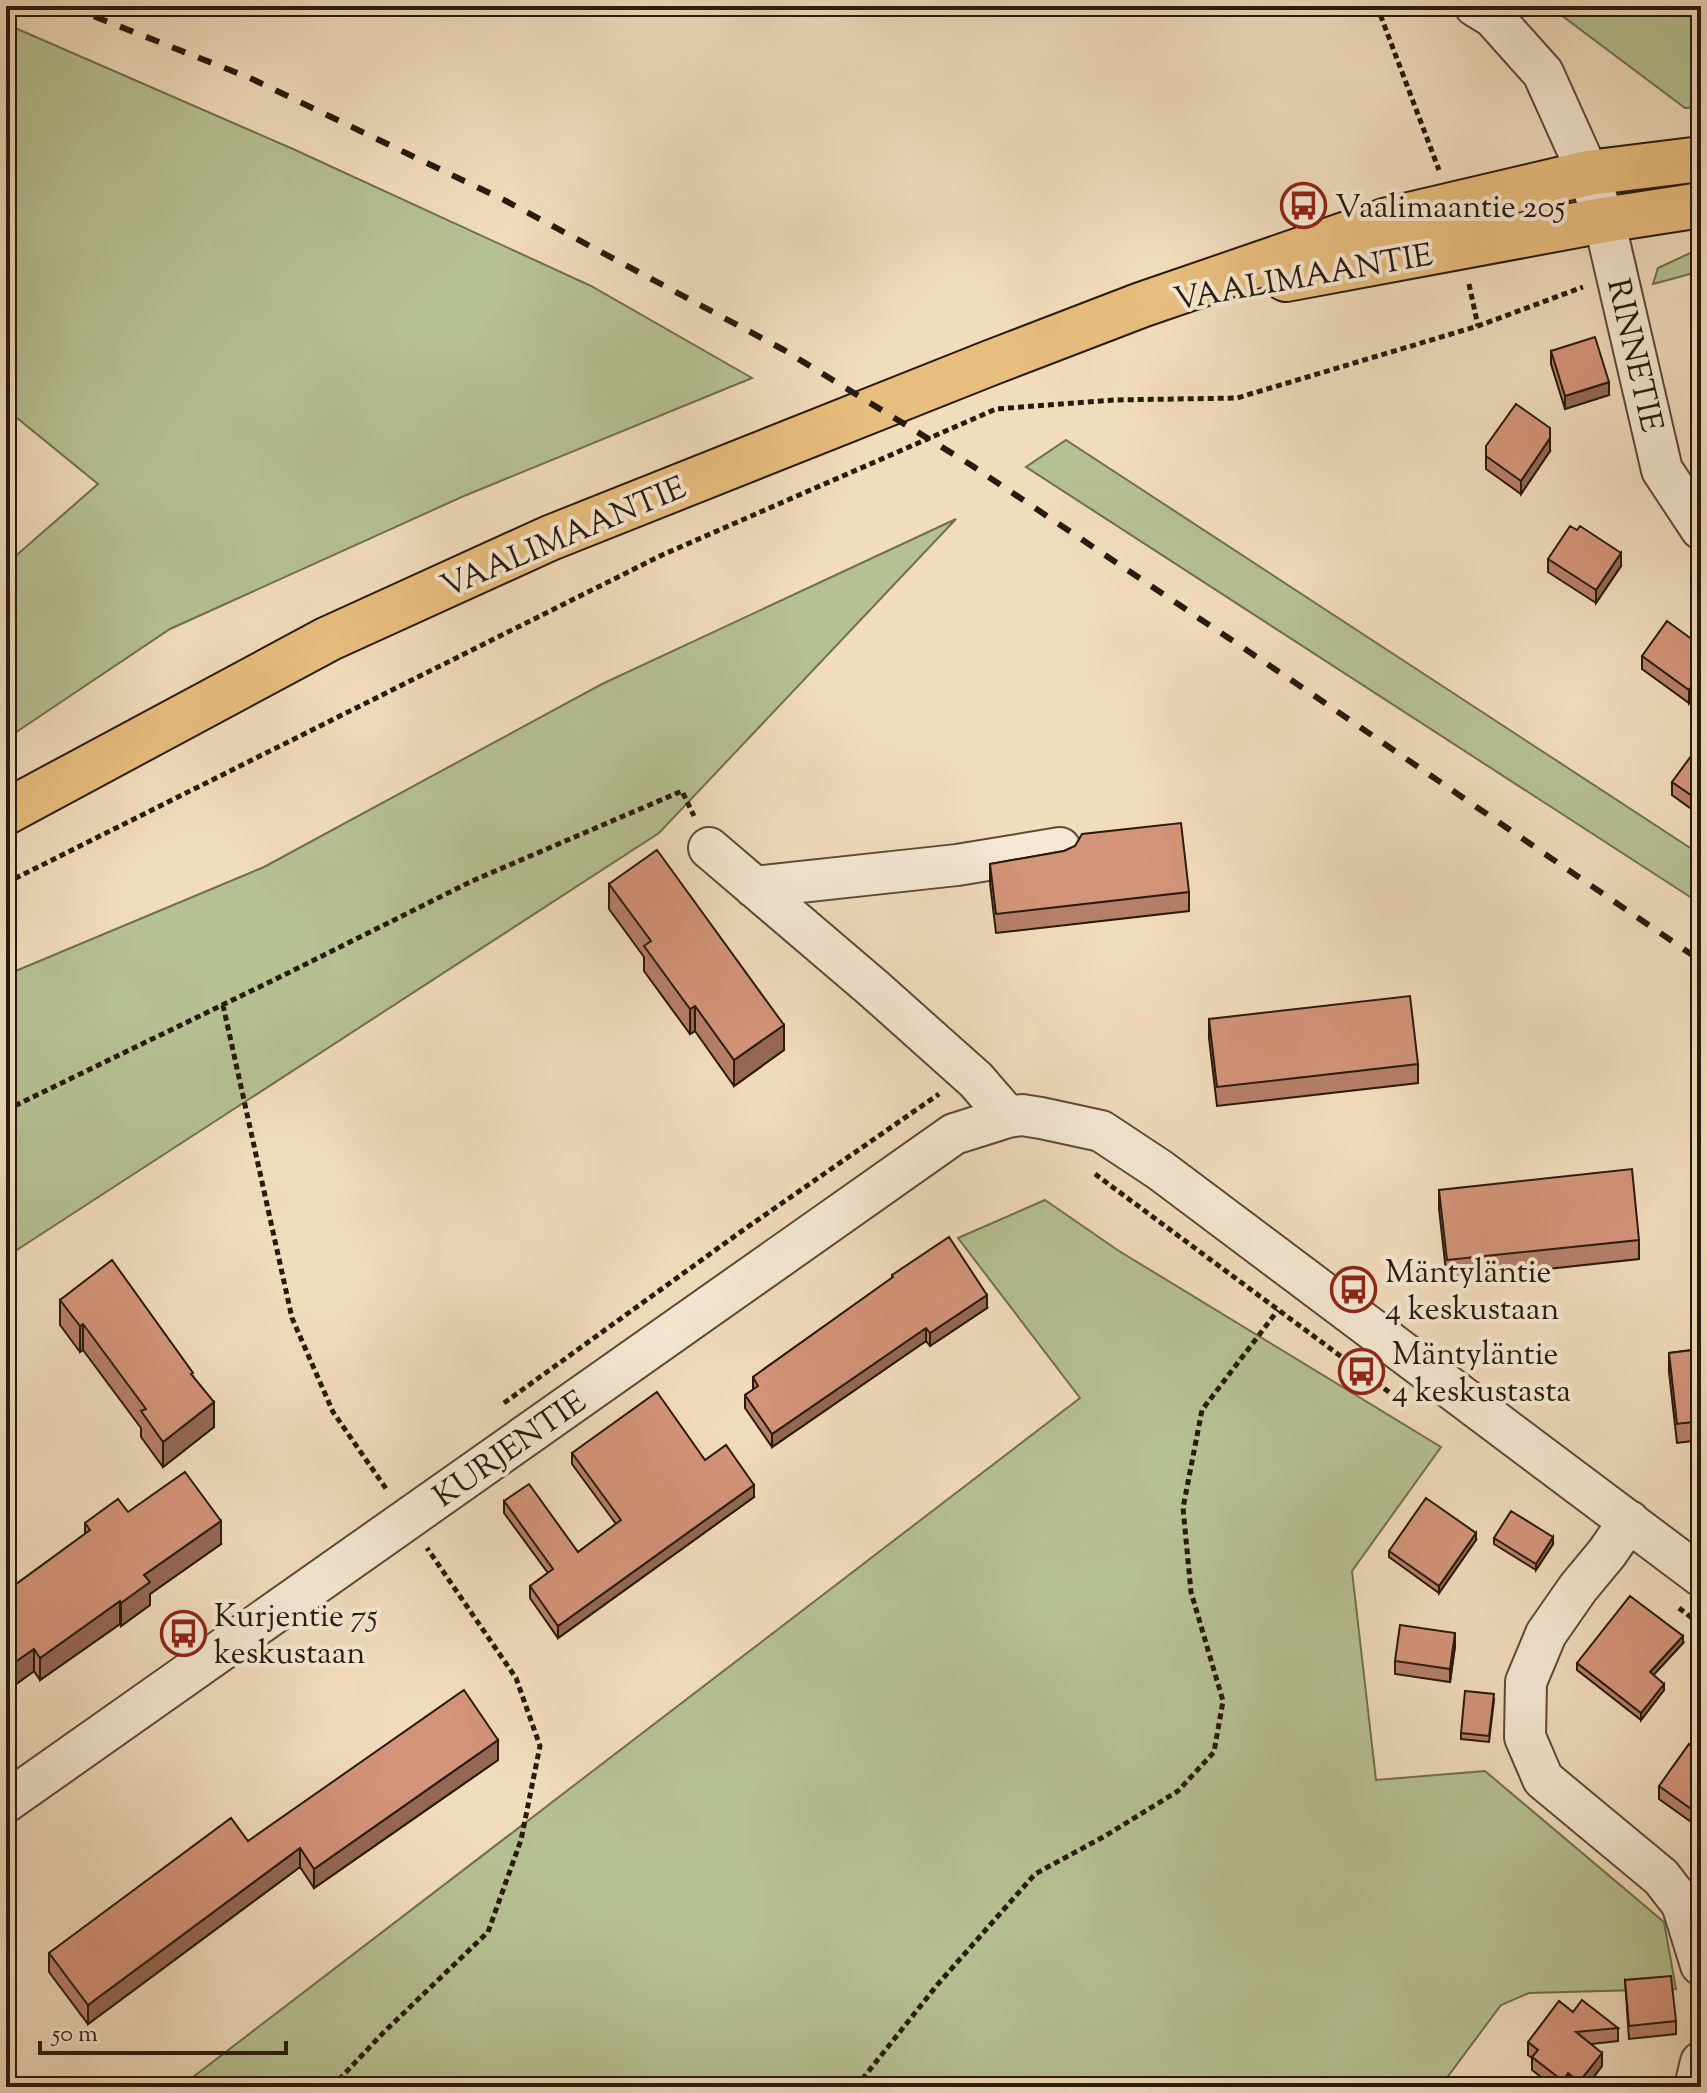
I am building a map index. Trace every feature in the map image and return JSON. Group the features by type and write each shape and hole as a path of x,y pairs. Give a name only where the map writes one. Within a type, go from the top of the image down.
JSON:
{"main road":[{"name":"VAALIMAANTIE","path":"6,812 328,639 550,538 975,368 1141,305 1457,226 1588,173 1701,159"},
{"name":"VAALIMAANTIE","path":"1457,226 1604,220 1701,205"}],"street":[{"name":"RINNETIE","path":"1475,6 1493,17 1543,73 1588,173 1604,220 1662,470 1701,529"},
{"path":"709,848 873,988 1015,1116 1101,1131 1160,1170 1701,1576"},
{"path":"754,887 957,865 1060,848"},
{"name":"KURJENTIE","path":"6,1802 954,1134 1015,1116"},
{"path":"1629,1521 1546,1634 1526,1682 1525,1737 1543,1779 1661,1877 1682,1904 1701,1965"},
{"path":"1695,2087 1701,2062"}],"path":[{"path":"1377,6 1457,226 1478,326"},
{"path":"6,883 662,555 996,409 1114,400 1237,398 1478,326 1617,275"},
{"path":"6,1110 472,881 682,791 709,848"},
{"path":"499,1406 935,1096 976,1080"},
{"path":"1090,1171 1398,1398"},
{"path":"856,2087 938,1984 1035,1874 1178,1791 1214,1752 1223,1701 1191,1592 1183,1508 1202,1410 1278,1310"},
{"path":"1678,1607 1701,1625"}],"green space":[{"path":"1549,6 1701,6 1701,107 1685,108"},
{"path":"6,24 293,149 591,286 752,378 464,496 170,629 6,739 6,560 11,560 98,484 6,409"},
{"path":"1701,248 1701,271 1653,284 1658,268"},
{"path":"1066,440 1701,855 1701,904 1026,467"},
{"path":"956,519 659,833 6,1257 6,975 264,867 602,684"},
{"path":"1045,1200 1119,1251 1441,1447 1352,1571 1376,1780 1485,1771 1664,1922 1676,1989 1529,1993 1501,2005 1440,2087 180,2087 1080,1398 958,1238"}],"building":[{"path":"1595,337 1609,382 1565,396 1551,351"},
{"path":"1516,404 1550,428 1550,438 1521,481 1486,456 1486,446"},
{"path":"1570,526 1577,530 1580,526 1621,553 1596,590 1548,559"},
{"path":"1667,621 1701,646 1701,673 1689,690 1642,656"},
{"path":"1694,752 1701,756 1701,802 1672,782"},
{"path":"1181,823 1189,892 996,914 990,864 1064,851 1075,846 1082,834"},
{"path":"657,850 784,1025 734,1060 695,1006 690,1009 644,946 651,941 609,884"},
{"path":"1410,996 1418,1064 1217,1087 1209,1019"},
{"path":"1632,1169 1639,1240 1447,1260 1439,1190"},
{"path":"949,1237 987,1295 930,1333 926,1328 772,1434 745,1395 758,1386 753,1377"},
{"path":"112,1260 214,1402 163,1442 141,1411 146,1409 83,1324 80,1326 60,1300"},
{"path":"1701,1349 1701,1421 1677,1424 1669,1353"},
{"path":"657,1392 705,1460 726,1445 754,1485 558,1626 530,1586 553,1569 504,1501 529,1484 578,1552 621,1520 572,1453"},
{"path":"185,1472 221,1521 144,1575 150,1582 121,1603 40,1658 34,1649 8,1667 6,1587 8,1590 90,1530 85,1523 118,1499 128,1512"},
{"path":"1426,1498 1476,1533 1439,1586 1389,1551"},
{"path":"1511,1511 1553,1537 1536,1564 1494,1538"},
{"path":"1630,1596 1683,1636 1650,1672 1664,1684 1641,1713 1577,1663"},
{"path":"1400,1625 1455,1633 1450,1669 1395,1661"},
{"path":"464,1690 498,1740 314,1869 300,1848 88,2005 49,1953 231,1818 248,1841"},
{"path":"1465,1691 1494,1694 1489,1736 1461,1733"},
{"path":"1689,1744 1701,1753 1701,1816 1659,1786"},
{"path":"1671,1976 1676,2021 1629,2026 1625,1980"},
{"path":"1582,2000 1618,2028 1576,2032 1602,2053 1579,2082 1568,2073 1563,2081 1532,2057 1538,2050 1528,2042 1559,2001 1573,2012"}],"railway":[{"path":"68,6 250,78 506,201 784,350 971,465 1701,961"}],"place":[{"name":"Vaalimaantie 205","path":"1304,206"},
{"name":"Mäntyläntie 4 keskustaan","path":"1354,1289"},
{"name":"Mäntyläntie 4 keskustasta","path":"1361,1371"},
{"name":"Kurjentie 75 keskustaan","path":"183,1633"}]}
